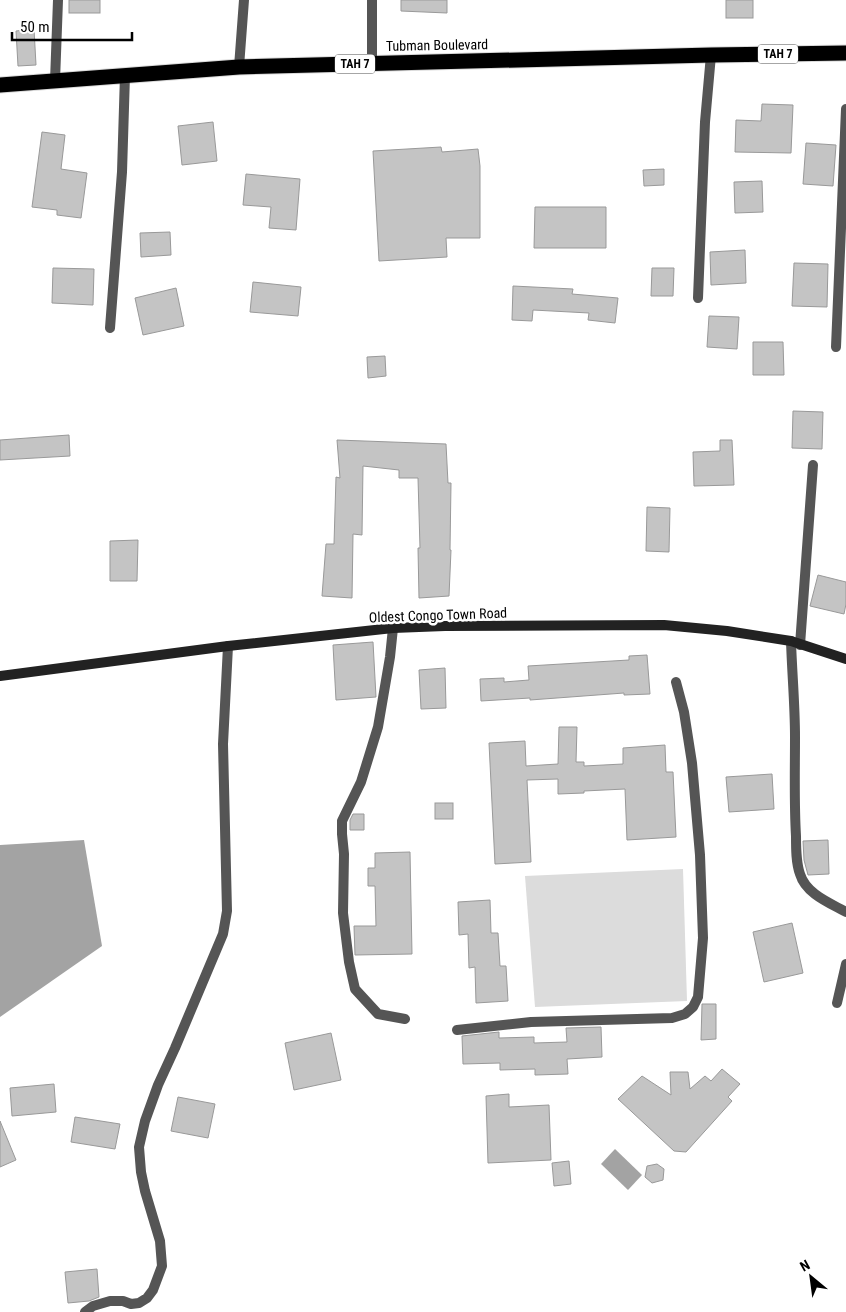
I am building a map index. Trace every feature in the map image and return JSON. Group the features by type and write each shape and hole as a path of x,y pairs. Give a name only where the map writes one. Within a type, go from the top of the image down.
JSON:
{"highway":[{"name":"Tubman Boulevard","path":"0,85 239,67 846,53"}],"street":[{"path":"55,81 58,0"},
{"path":"239,67 244,0"},
{"path":"372,0 372,63"},
{"path":"698,298 705,122 710,55"},
{"path":"110,328 122,172 125,75"},
{"path":"836,347 846,110"},
{"path":"813,465 795,643 794,812 797,856 800,874 810,889 824,900 846,912"},
{"name":"Oldest Congo Town Road","path":"0,676 228,646 393,628 664,626 727,631 795,643 846,659"},
{"path":"393,628 389,665 378,727 361,782 342,821 344,854 343,913 349,962 355,989 378,1014 405,1019"},
{"path":"85,1312 93,1306 110,1301 123,1301 131,1304 139,1303 153,1290 162,1266 160,1241 145,1191 139,1147 145,1121 158,1085 223,934 227,911 223,744 228,646"},
{"path":"457,1030 531,1022 672,1018 685,1014 693,1007 698,997 703,938 700,855 692,763 684,712 676,682"},
{"path":"837,1003 846,964"}],"shaded area":[{"path":"84,840 102,946 0,1017 0,845"},
{"path":"683,869 687,1001 535,1007 525,876"},
{"path":"615,1149 642,1175 628,1190 601,1164"}],"building":[{"path":"69,0 100,0 100,13 69,13"},
{"path":"401,0 447,0 447,13 401,11"},
{"path":"726,0 753,0 753,18 726,18"},
{"path":"34,29 36,65 18,66 16,31"},
{"path":"762,104 793,105 791,153 735,152 736,120 761,121"},
{"path":"213,122 217,161 182,165 178,126"},
{"path":"42,132 65,135 61,169 87,173 81,218 57,215 57,210 32,207"},
{"path":"806,143 836,145 833,186 803,184"},
{"path":"441,147 442,152 478,149 480,166 480,238 446,238 447,257 379,261 373,151"},
{"path":"664,169 664,185 644,186 643,170"},
{"path":"246,174 300,179 296,230 269,228 271,207 243,205"},
{"path":"762,181 763,212 735,213 734,182"},
{"path":"535,207 606,207 606,248 534,248"},
{"path":"170,232 171,255 141,257 140,233"},
{"path":"745,250 746,283 711,285 710,252"},
{"path":"794,263 828,264 827,307 792,306"},
{"path":"53,268 94,269 93,305 52,303"},
{"path":"652,268 674,268 673,296 651,296"},
{"path":"253,282 301,287 298,316 250,312"},
{"path":"513,286 573,289 572,294 618,298 615,323 588,320 589,313 533,310 532,321 512,320"},
{"path":"176,288 184,326 143,335 135,298"},
{"path":"709,316 739,317 737,349 707,347"},
{"path":"753,342 783,342 784,375 753,375"},
{"path":"385,356 386,376 368,378 367,357"},
{"path":"793,411 823,412 822,449 792,448"},
{"path":"69,435 70,456 0,460 0,440"},
{"path":"337,440 446,444 448,483 451,483 449,596 419,598 418,478 399,478 399,470 363,466 362,535 353,534 352,598 322,596 326,544 334,544 336,477 340,478"},
{"path":"720,440 732,440 734,485 694,486 693,452 720,451"},
{"path":"647,507 670,508 669,552 646,551"},
{"path":"138,540 137,581 110,581 110,541"},
{"path":"818,575 846,582 844,614 810,606"},
{"path":"373,642 376,697 336,700 333,645"},
{"path":"647,655 650,694 624,695 624,693 530,700 530,698 481,701 480,679 504,678 504,682 529,680 528,666 629,660 629,656"},
{"path":"445,668 446,708 421,709 419,670"},
{"path":"559,727 577,727 576,762 584,762 584,766 623,764 623,748 665,745 666,772 673,772 676,837 627,840 625,789 558,794 558,779 527,780 531,862 495,864 489,743 525,741 526,766 558,764"},
{"path":"772,774 774,809 729,812 726,777"},
{"path":"435,803 453,803 453,819 435,819"},
{"path":"353,814 364,814 364,830 350,830 350,820"},
{"path":"828,840 829,874 808,875 804,860 803,841"},
{"path":"410,852 412,954 355,955 354,926 376,926 375,886 368,886 368,868 375,868 375,853"},
{"path":"490,900 491,933 498,933 500,966 506,966 508,1001 476,1003 475,967 469,968 468,934 459,935 458,902"},
{"path":"792,923 803,973 764,982 753,932"},
{"path":"702,1004 716,1004 716,1039 701,1040"},
{"path":"601,1027 602,1057 567,1059 568,1074 535,1075 535,1069 500,1070 500,1063 463,1064 462,1036 499,1032 499,1038 534,1037 534,1043 567,1042 566,1028"},
{"path":"331,1033 341,1080 294,1090 285,1043"},
{"path":"722,1069 740,1084 728,1097 732,1101 686,1152 674,1151 618,1099 642,1076 671,1095 670,1072 688,1072 690,1089 705,1076 711,1081"},
{"path":"54,1084 56,1112 12,1116 10,1088"},
{"path":"509,1094 509,1107 549,1105 551,1160 488,1163 486,1096"},
{"path":"178,1097 215,1104 208,1138 171,1131"},
{"path":"75,1117 120,1124 115,1149 71,1142"},
{"path":"0,1121 16,1160 0,1167"},
{"path":"569,1161 571,1184 554,1186 552,1163"},
{"path":"657,1164 664,1169 663,1180 652,1183 645,1177 647,1166"},
{"path":"97,1269 99,1297 89,1301 68,1303 65,1272"}]}
